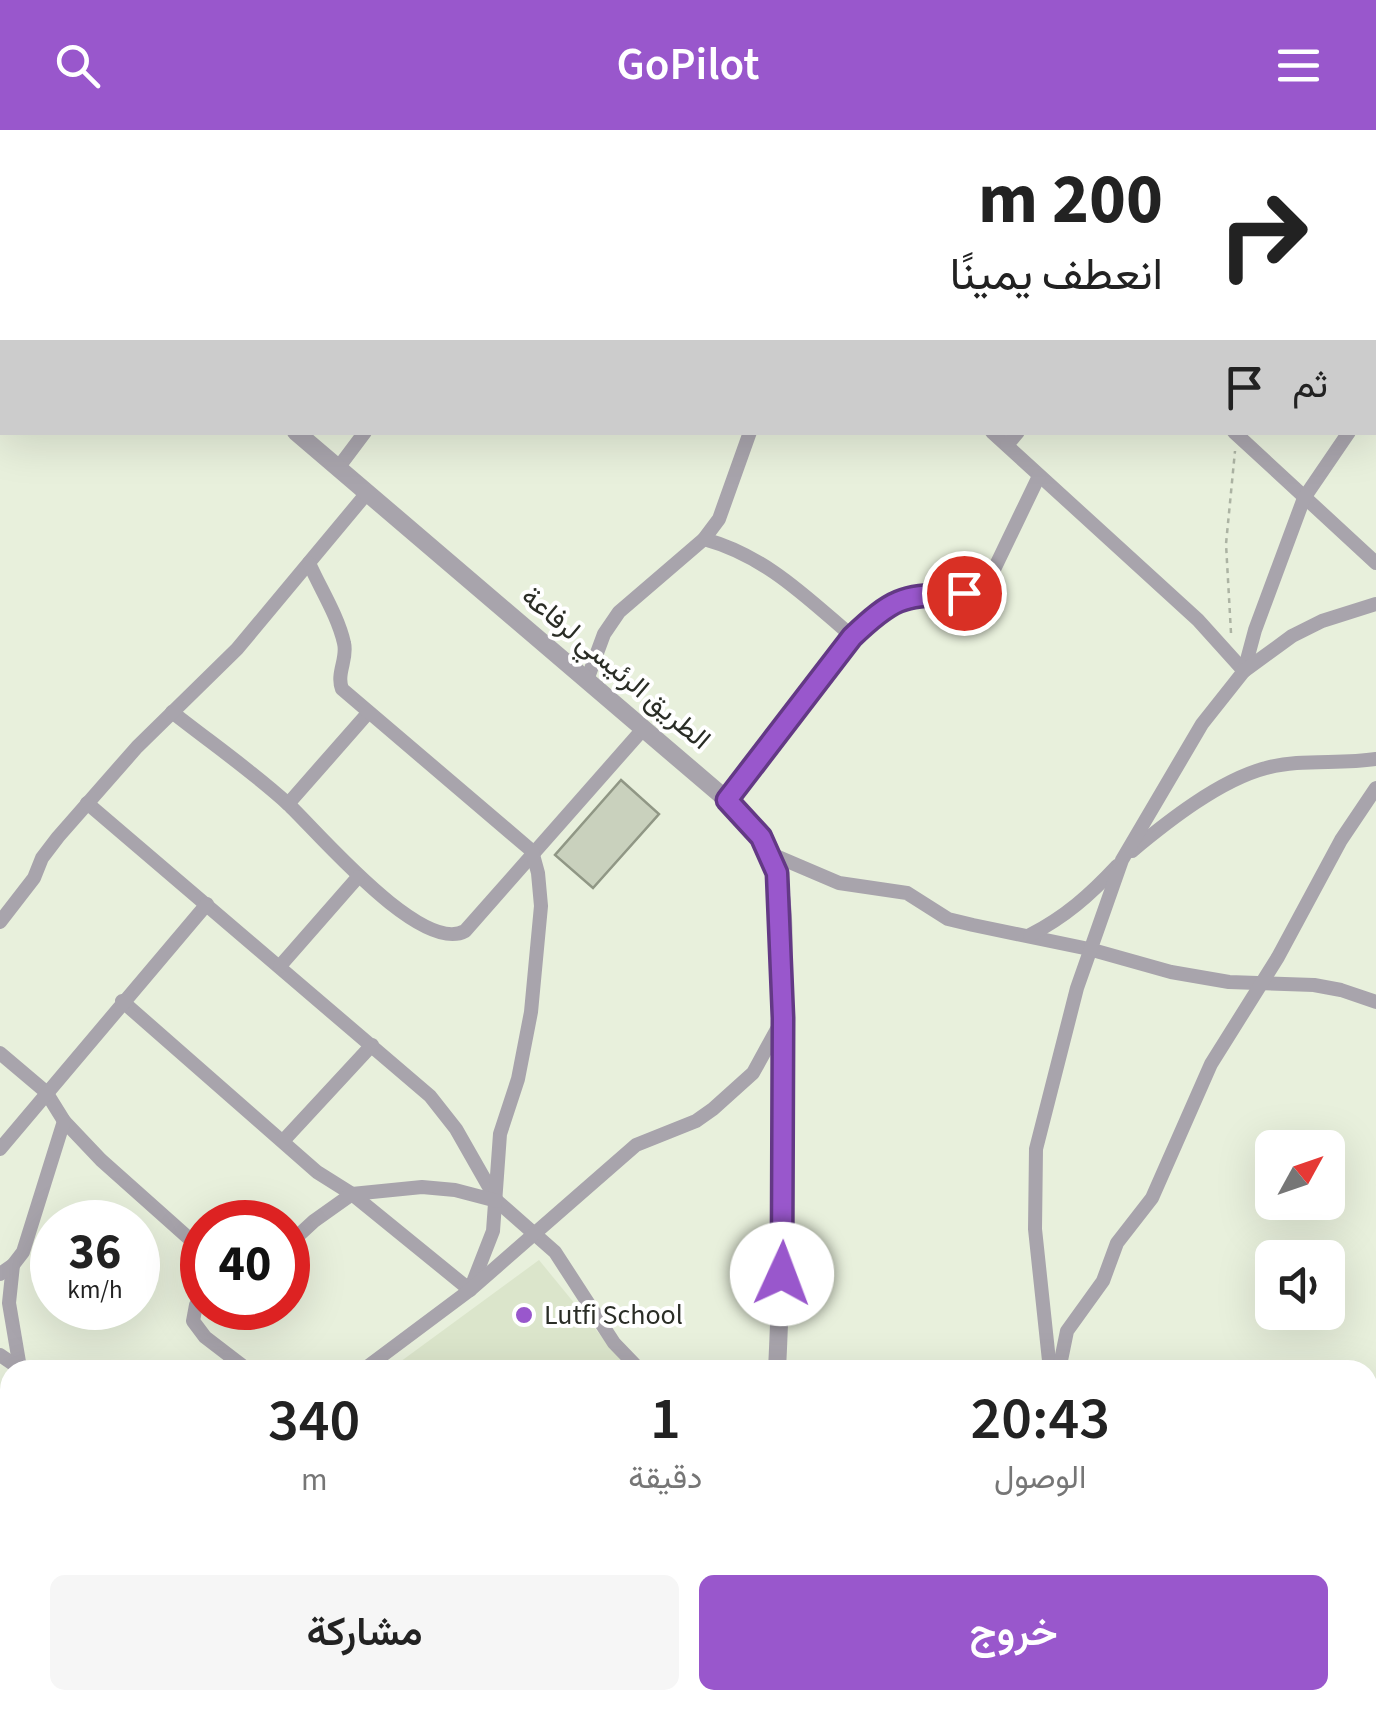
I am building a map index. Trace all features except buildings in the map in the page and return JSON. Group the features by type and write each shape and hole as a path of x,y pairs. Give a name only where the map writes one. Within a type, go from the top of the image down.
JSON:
{"street":[{"name":"الطريق الرئيسي لرفاعة","path":"300,435 727,800 771,854 780,896 783,1018 783,1243 778,1360"},
{"path":"338,468 363,435"},
{"path":"588,680 604,634 619,612 704,539 719,520 749,435"},
{"path":"995,435 1198,620 1244,671"},
{"path":"1007,446 1016,435"},
{"path":"1237,435 1376,563"},
{"path":"1244,671 1255,630 1304,498 1348,435"},
{"path":"727,800 852,637 874,616 902,597 964,593 988,584 1039,476"},
{"path":"0,922 34,878 42,858 87,804 172,712 225,662 367,492"},
{"path":"704,539 744,552 779,574 852,637"},
{"path":"308,563 344,640 339,682 342,689 532,852 541,906 531,1012 518,1078 500,1134 497,1200 488,1250 470,1290"},
{"path":"1049,1360 1035,1229 1036,1149 1089,948 1122,860 1202,724 1244,671 1292,636 1322,620 1376,604"},
{"path":"172,712 288,804 358,878 424,923 440,932 458,935 644,728"},
{"path":"288,804 368,713"},
{"path":"1030,935 1060,919 1091,895 1122,860 1176,816 1253,772 1376,759"},
{"path":"1062,1360 1067,1331 1103,1282 1118,1243 1152,1198 1211,1064 1376,788"},
{"path":"87,804 430,1096 456,1128 497,1200 568,1268 614,1343 630,1360"},
{"path":"771,854 840,883 907,893 948,918 1089,948 1171,972 1341,990 1376,1002"},
{"path":"280,966 358,878"},
{"path":"0,1148 207,904"},
{"path":"122,1001 328,1180 352,1194 470,1290"},
{"path":"376,1360 470,1290 636,1145 713,1110 754,1073 783,1018"},
{"path":"284,1140 372,1045"},
{"path":"0,1053 46,1092 64,1121 115,1173 180,1231"},
{"path":"19,1360 6,1270 23,1252 64,1121"},
{"path":"310,1225 352,1194 422,1187 497,1200"},
{"path":"200,1330 235,1360"}],"path":[{"path":"1231,657 1226,544 1236,435"}],"shaded area":[{"name":"Lutfi School","path":"539,1260 621,1360 403,1360"}],"place":[{"name":"Lutfi School","path":"524,1315"}],"route":[{"path":"782,1274 782,936 777,873 761,837 727,800 852,637 874,616 902,597 964,593"}]}
